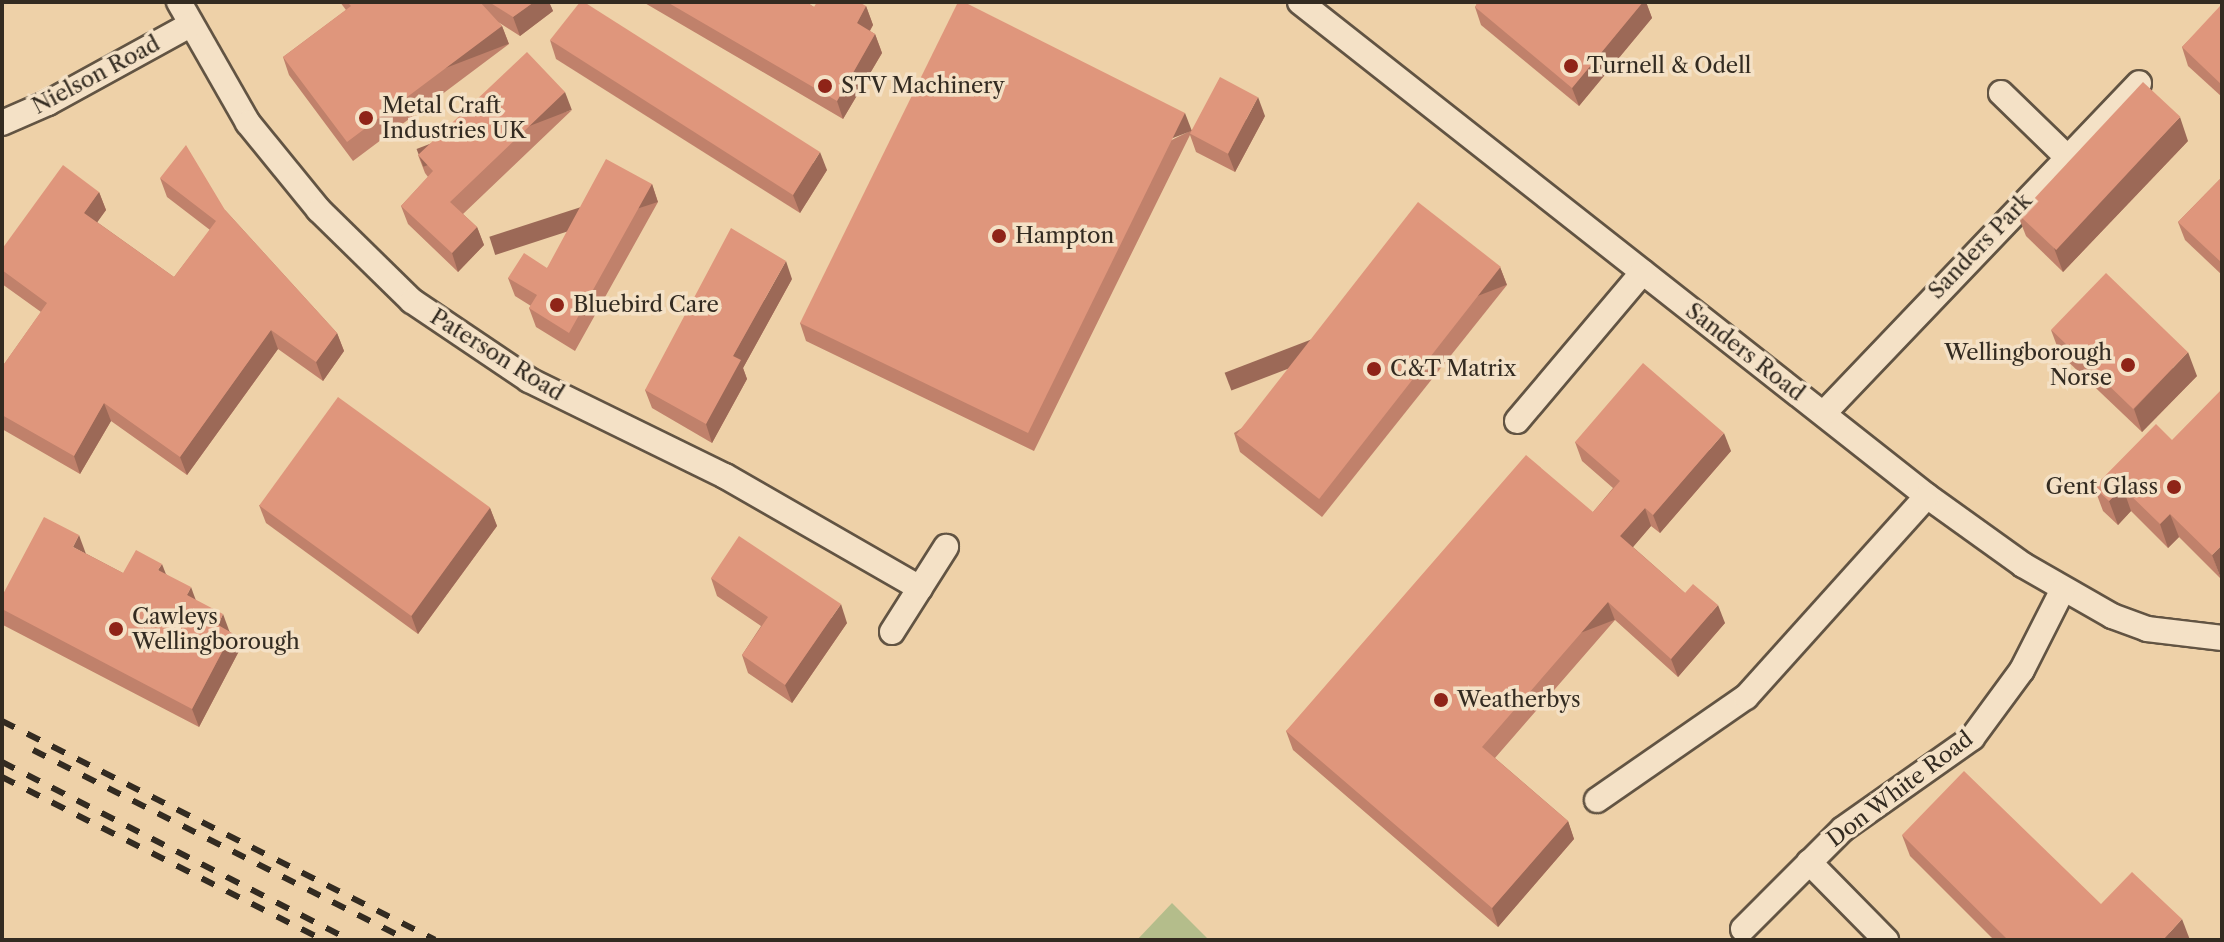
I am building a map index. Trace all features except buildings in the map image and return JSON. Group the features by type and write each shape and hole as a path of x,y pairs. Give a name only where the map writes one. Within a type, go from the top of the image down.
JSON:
{"street":[{"name":"Paterson Road","path":"179,2 248,123 288,173 412,301 529,380 725,476 920,588"},
{"name":"Sanders Road","path":"1300,2 1927,496 2062,591 2147,629 2222,638"},
{"name":"Nielson Road","path":"2,123 62,96 190,25"},
{"name":"Sanders Park","path":"1824,413 2139,83"},
{"path":"2001,93 2067,157"},
{"path":"1517,421 1643,272"},
{"path":"1597,800 1746,697 1927,496"},
{"path":"892,632 946,547"},
{"name":"Don White Road","path":"1743,929 1843,829 1972,738 2022,670 2062,591"},
{"name":"Don White Road","path":"1809,862 1886,940"}],"green space":[{"path":"1172,903 1209,940 1137,940"}],"railway":[{"path":"2,721 435,940"},
{"path":"33,750 408,940"},
{"path":"2,762 350,940"},
{"path":"2,777 323,940"}],"place":[{"name":"Turnell & Odell","path":"1571,66"},
{"name":"STV Machinery","path":"825,86"},
{"name":"Metal Craft Industries UK","path":"366,118"},
{"name":"Hampton","path":"999,236"},
{"name":"Bluebird Care","path":"557,305"},
{"name":"Wellingborough Norse","path":"2128,365"},
{"name":"C&T Matrix","path":"1374,369"},
{"name":"Gent Glass","path":"2174,487"},
{"name":"Cawleys Wellingborough","path":"116,629"},
{"name":"Weatherbys","path":"1441,700"}]}
